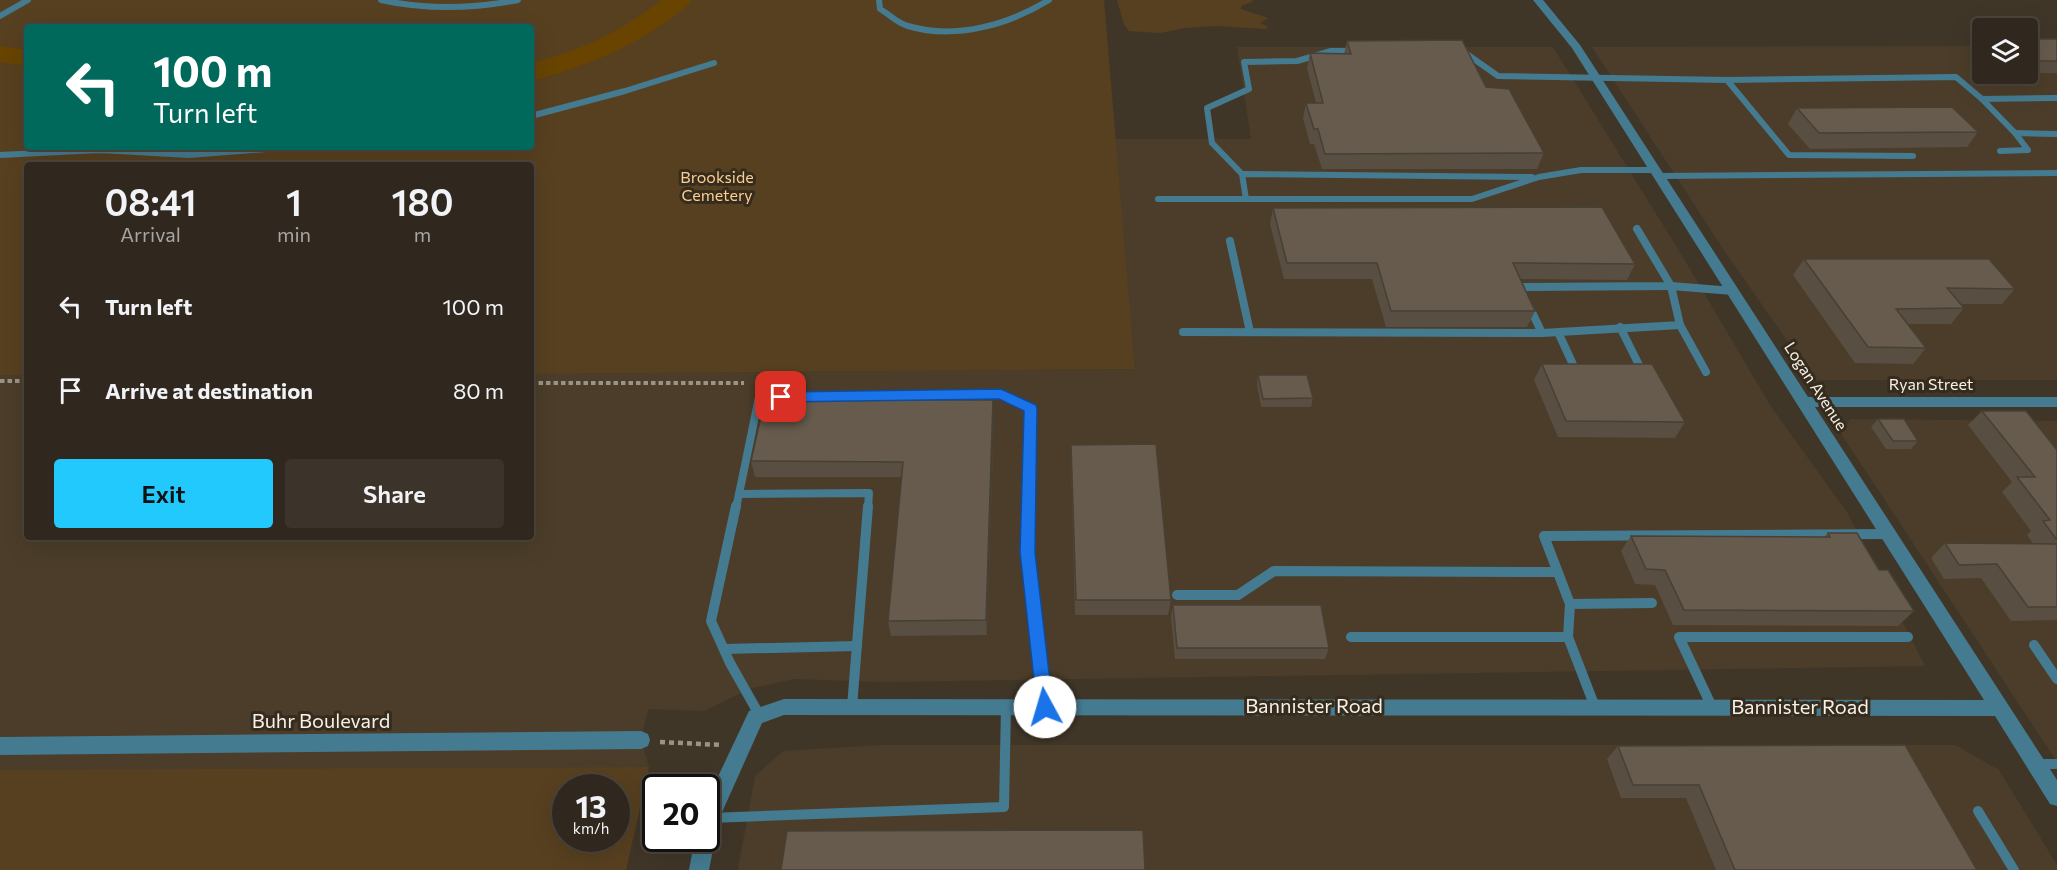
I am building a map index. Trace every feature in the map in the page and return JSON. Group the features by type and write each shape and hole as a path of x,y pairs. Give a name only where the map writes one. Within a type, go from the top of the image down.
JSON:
{"street":[{"name":"Logan Avenue","path":"1538,0 1570,39 1596,78 2057,797"},
{"name":"Ryan Street","path":"1805,402 2057,402"},
{"name":"Bannister Road","path":"760,716 784,706 2000,708"},
{"path":"720,797 756,717 760,716"},
{"name":"Buhr Boulevard","path":"0,746 641,740"},
{"path":"699,870 702,852"}],"lane":[{"path":"0,16 28,0"},
{"path":"381,0 435,8 487,6 518,0"},
{"path":"879,0 880,9 906,25 943,30 994,26 1033,12 1049,0"},
{"path":"1460,50 1498,76 1727,80 1956,77 1983,99 2028,150 2000,151"},
{"path":"1246,199 1242,174 1212,143 1207,108 1249,89 1244,62 1297,62 1331,51 1366,51"},
{"path":"534,115 624,91 714,63"},
{"path":"1727,80 1789,155 1913,156"},
{"path":"1983,99 2057,98"},
{"path":"2015,134 2057,134"},
{"path":"0,155 100,150 189,155 254,150"},
{"path":"1158,199 1472,199 1539,177 1581,170 1657,173 2057,173"},
{"path":"1242,174 1539,177"},
{"path":"1637,229 1671,286 1680,325 1706,372"},
{"path":"1230,241 1251,332"},
{"path":"1542,333 1520,287 1671,286 1733,291"},
{"path":"1183,332 1542,333 1680,325"},
{"path":"1620,327 1642,371"},
{"path":"1558,332 1576,371"},
{"path":"760,716 730,663 711,621 759,397 1001,394 1031,408 1028,552 1045,707"},
{"path":"739,494 869,493 852,707"},
{"path":"1595,707 1568,637 1570,604 1544,536 1889,534"},
{"path":"1177,595 1238,595 1274,571 1556,572"},
{"path":"1570,604 1652,603"},
{"path":"1351,637 1568,637"},
{"path":"1712,706 1678,637 1908,637"},
{"path":"2034,645 2057,679"},
{"path":"724,649 857,646"},
{"path":"720,824 1004,807 1006,707"},
{"path":"2036,764 2057,764"},
{"path":"1978,811 2014,870"}],"path":[{"path":"0,381 24,381"},
{"path":"534,383 744,383"},
{"path":"641,740 742,746"}],"shaded area":[{"path":"2038,45 2057,45 2057,380 1815,380 1727,255 1592,47 1972,46 1972,84 2038,84"},
{"path":"1237,47 1553,47 1684,259 1770,405 1848,514 1925,666 884,682 795,679 752,688 704,711 648,709 641,740 649,767 647,774 642,774 642,798 626,870 0,870 0,375 24,375 24,540 534,540 534,374 1135,369 1115,139 1251,139"},
{"path":"1851,419 2057,421 2057,762 1840,432"},
{"path":"882,745 1955,745 1999,770 2057,865 2057,870 738,870 755,776 783,751"}],"green space":[{"name":"Brookside Cemetery","path":"0,0 1104,0 1135,369 534,374 534,162 24,162 24,375 0,375"},
{"path":"1117,0 1251,0 1254,1 1241,6 1241,9 1268,18 1260,23 1268,27 1266,29 1216,26 1185,28 1160,33 1129,31 1124,24"},
{"path":"649,767 647,774 642,774 642,798 626,870 0,870 0,770"}],"building":[{"path":"2038,39 2057,39 2057,61 2038,61"},
{"path":"1462,40 1486,87 1509,89 1544,153 1325,154 1318,129 1314,129 1306,103 1323,103 1310,53 1351,54 1347,41"},
{"path":"1952,107 1978,132 1819,133 1797,108"},
{"path":"1602,207 1635,264 1513,263 1535,311 1391,311 1377,263 1287,263 1273,208"},
{"path":"1804,259 1989,259 2015,289 1947,288 1964,308 1896,309 1926,348 1868,347"},
{"path":"1542,364 1652,364 1685,422 1566,421"},
{"path":"1258,375 1307,375 1313,398 1263,399"},
{"path":"765,399 993,400 986,620 888,621 903,462 751,461"},
{"path":"1982,411 2026,411 2057,450 2057,540 2043,521 2050,520 2017,477 2035,477"},
{"path":"1878,419 1904,419 1918,441 1893,441"},
{"path":"1156,444 1171,600 1076,600 1071,445"},
{"path":"1828,533 1857,533 1879,570 1888,570 1914,611 1684,610 1665,570 1646,569 1631,536 1830,537"},
{"path":"1945,543 2057,544 2057,607 2028,607 1997,564 1959,565"},
{"path":"1173,605 1321,605 1329,648 1177,648"},
{"path":"1905,745 1977,870 1735,870 1699,785 1633,785 1618,746"},
{"path":"1143,830 1145,870 781,870 787,831"}],"waterway":[{"path":"534,71 571,61 609,45 645,25 678,0"},
{"path":"0,54 24,58"}],"route":[{"path":"781,397 1001,394 1031,408 1028,552 1045,707"}]}
